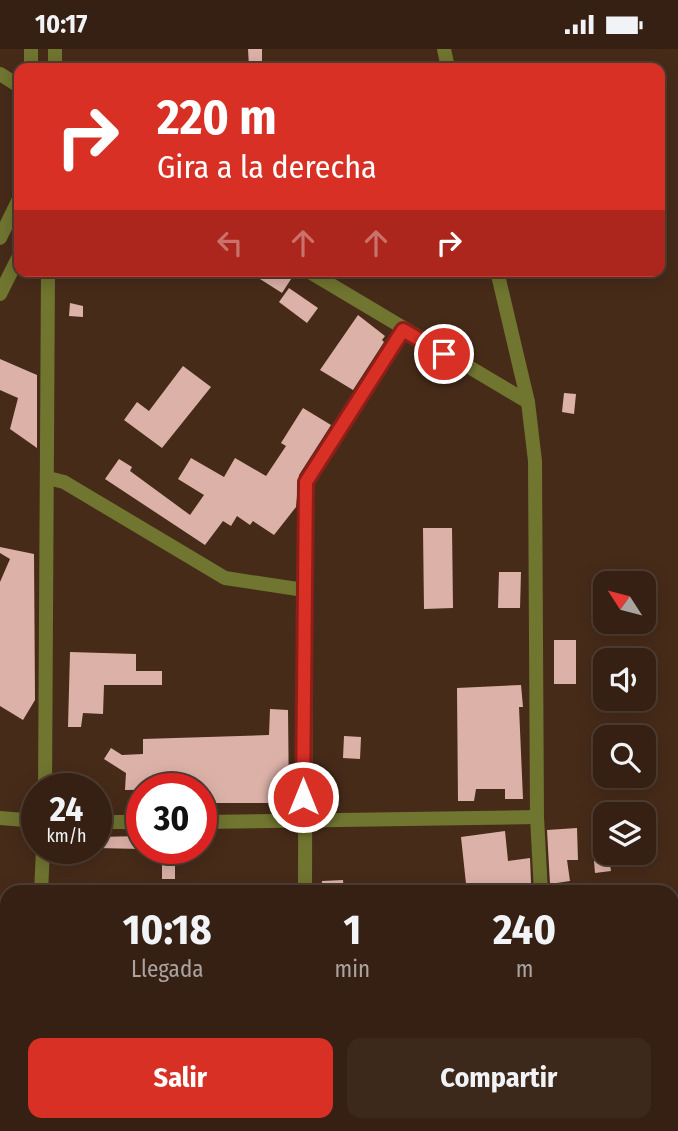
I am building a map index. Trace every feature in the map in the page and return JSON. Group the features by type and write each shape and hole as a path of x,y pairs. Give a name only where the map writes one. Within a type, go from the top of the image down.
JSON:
{"street":[{"path":"0,237 14,209"},
{"path":"0,294 14,266"},
{"path":"45,773 48,277"},
{"path":"318,277 403,330 528,401"},
{"path":"498,277 528,401 535,461 537,817 541,885"},
{"path":"305,885 306,482 403,330"},
{"path":"48,478 64,482 225,578 304,590"},
{"path":"217,822 303,823 537,817"},
{"path":"0,818 21,820"},
{"path":"41,885 42,864"}],"building":[{"path":"248,49 262,49 262,63 249,63"},
{"path":"261,277 292,277 282,293 260,279"},
{"path":"289,288 318,308 307,323 279,302"},
{"path":"70,303 83,306 83,317 69,316"},
{"path":"358,315 385,336 382,340 384,342 353,390 320,370"},
{"path":"0,359 37,375 37,448 10,429 18,398 0,390"},
{"path":"183,366 211,387 162,448 124,420 137,402 149,411"},
{"path":"564,393 576,394 574,414 562,412"},
{"path":"303,408 331,425 299,475 296,507 274,535 253,521 250,525 237,516 231,526 223,521 205,545 105,479 119,459 132,467 130,471 190,515 204,495 178,479 191,458 224,477 235,458 266,476 286,446 281,443"},
{"path":"423,528 452,528 453,608 424,609"},
{"path":"0,547 34,554 35,700 23,720 0,706 0,582 10,559 0,553"},
{"path":"499,572 521,572 520,608 498,608"},
{"path":"554,640 576,640 576,684 554,684"},
{"path":"70,652 136,654 136,671 162,671 162,685 104,685 103,714 83,713 81,727 68,727"},
{"path":"521,685 523,707 519,707 523,799 505,799 505,789 476,789 474,801 458,801 457,688"},
{"path":"270,709 288,710 289,803 217,803 217,773 126,773 104,759 111,748 122,755 143,754 143,739 269,735"},
{"path":"344,736 361,737 360,759 343,758"},
{"path":"577,828 578,860 567,860 570,881 550,884 547,830"},
{"path":"505,831 508,861 530,858 531,883 466,885 461,837"},
{"path":"126,836 126,849 112,848 112,837"},
{"path":"162,864 175,864 175,879 162,879"},
{"path":"594,865 610,865 611,871 595,873"},
{"path":"343,880 343,885 322,885 322,881"}],"route":[{"path":"303,797 306,482 403,330 444,354"}]}
